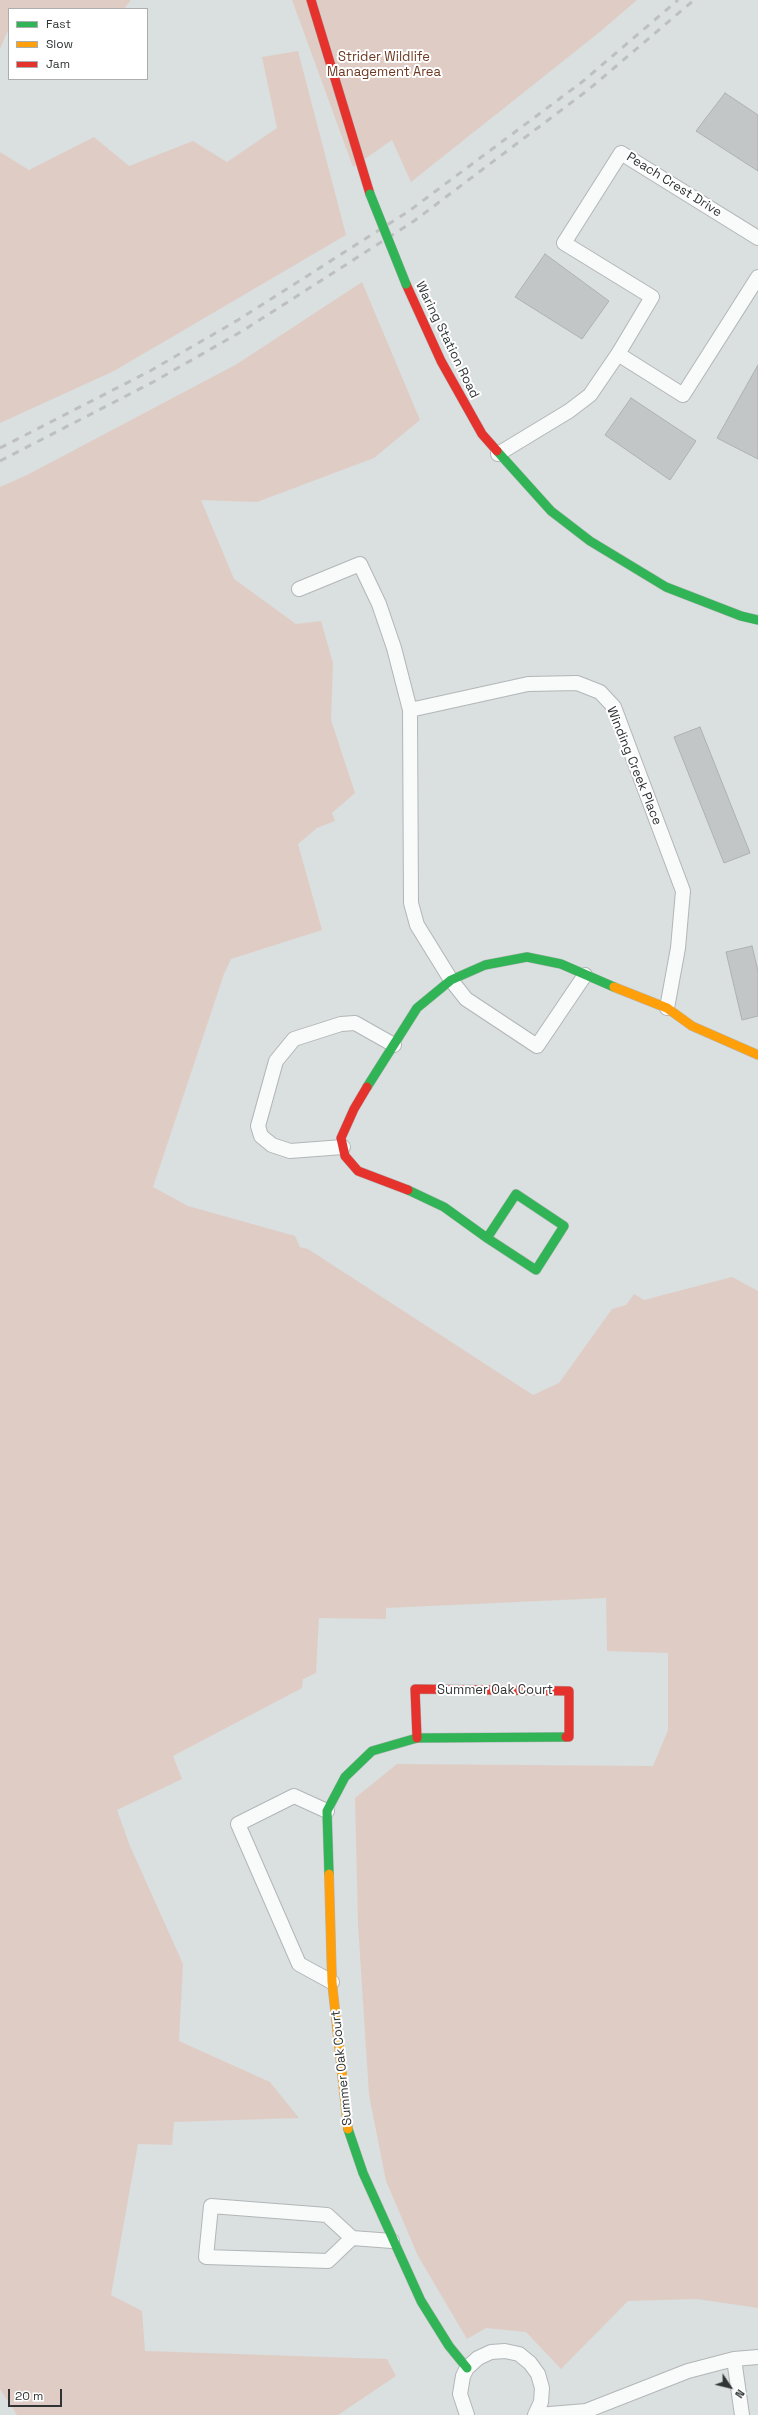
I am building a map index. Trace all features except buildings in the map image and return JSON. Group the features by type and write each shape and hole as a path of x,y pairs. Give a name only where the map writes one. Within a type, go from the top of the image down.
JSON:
{"street":[{"name":"Waring Station Road","path":"311,0 344,114 370,194 406,284 460,399 482,434 498,454 551,511 590,541 666,587 741,616 758,620"},
{"name":"Peach Crest Drive","path":"498,454 569,411 590,395 618,354 652,297 564,243 621,153 758,238"},
{"path":"618,354 683,395 758,277"},
{"path":"299,589 360,564 379,604 394,648 410,710 411,903 417,925 451,980 466,999 537,1046 584,975"},
{"name":"Winding Creek Place","path":"410,710 528,684 577,683 600,692 614,707 683,891 678,948 667,1008"},
{"path":"487,1238 516,1194 564,1226 536,1270 487,1238 444,1207 412,1192 358,1171 345,1156 341,1138 354,1109 417,1008 451,980 485,965 527,957 561,964 584,975 667,1008 692,1026 758,1055"},
{"path":"343,1147 290,1151 272,1145 261,1136 258,1126 276,1061 294,1039 341,1024 356,1023 394,1045"},
{"name":"Summer Oak Court","path":"417,1738 415,1689 569,1691 569,1737 417,1738 372,1751 344,1777 327,1810 332,1982 346,2123 363,2174 420,2301 449,2346 467,2368"},
{"path":"327,1810 294,1796 238,1824 300,1964 332,1982"},
{"path":"352,2238 328,2261 206,2257 211,2206 327,2215 352,2238 392,2241"},
{"path":"467,2415 460,2394 463,2376 467,2368 478,2358 491,2352 505,2351 519,2354 530,2363 540,2381 541,2402 536,2415 586,2411 688,2371 734,2359 758,2357"},
{"path":"734,2359 742,2415"}],"green space":[{"path":"0,0 131,0 125,8 8,8 8,30 0,49"},
{"name":"Strider Wildlife Management Area","path":"292,0 637,0 601,31 411,182 392,140 353,167"},
{"path":"298,51 346,235 114,371 0,423 0,152 29,170 94,137 129,166 193,141 227,162 277,128 262,57"},
{"path":"362,282 420,420 374,458 257,502 201,500 234,579 296,624 321,621 333,663 331,720 355,793 332,813 335,821 317,828 298,844 322,930 231,959 224,974 153,1187 188,1206 295,1236 300,1247 308,1249 533,1395 559,1383 612,1309 626,1305 634,1294 644,1300 732,1277 758,1291 758,2308 697,2299 628,2301 561,2369 526,2332 486,2328 467,2339 418,2256 386,2181 369,2095 358,1924 355,1798 397,1764 653,1766 668,1730 668,1653 607,1651 606,1598 386,1608 386,1619 319,1618 316,1673 303,1679 302,1688 173,1756 182,1779 117,1810 130,1846 183,1964 179,2041 270,2082 299,2118 174,2122 172,2145 138,2144 111,2295 142,2311 145,2351 387,2359 396,2376 338,2415 17,2415 0,2389 0,487 27,475 237,364"}],"railway":[{"path":"0,448 150,371 238,320 409,211 582,82 678,0"},
{"path":"0,461 155,381 244,330 414,221 588,90 694,0"}],"traffic: fast":[{"path":"370,194 406,284"},
{"path":"497,451 551,511 590,541 666,587 741,616 758,620"},
{"path":"367,1087 417,1008 451,980 485,965 527,957 561,964 614,987"},
{"path":"408,1190 444,1207 487,1238 536,1270 564,1226 516,1194 487,1238"},
{"path":"329,1874 327,1811 345,1777 372,1751 417,1738 566,1737"},
{"path":"348,2129 363,2173 421,2301 449,2346 467,2368"}],"traffic: slow":[{"path":"614,987 667,1008 692,1026 758,1055"},
{"path":"329,1874 332,1982 348,2129"}],"traffic: jam":[{"path":"311,0 370,194"},
{"path":"406,284 441,361 482,434 497,451"},
{"path":"367,1087 354,1109 341,1138 345,1156 358,1171 408,1190"},
{"path":"417,1738 415,1689 569,1691 569,1737 566,1737"}]}
